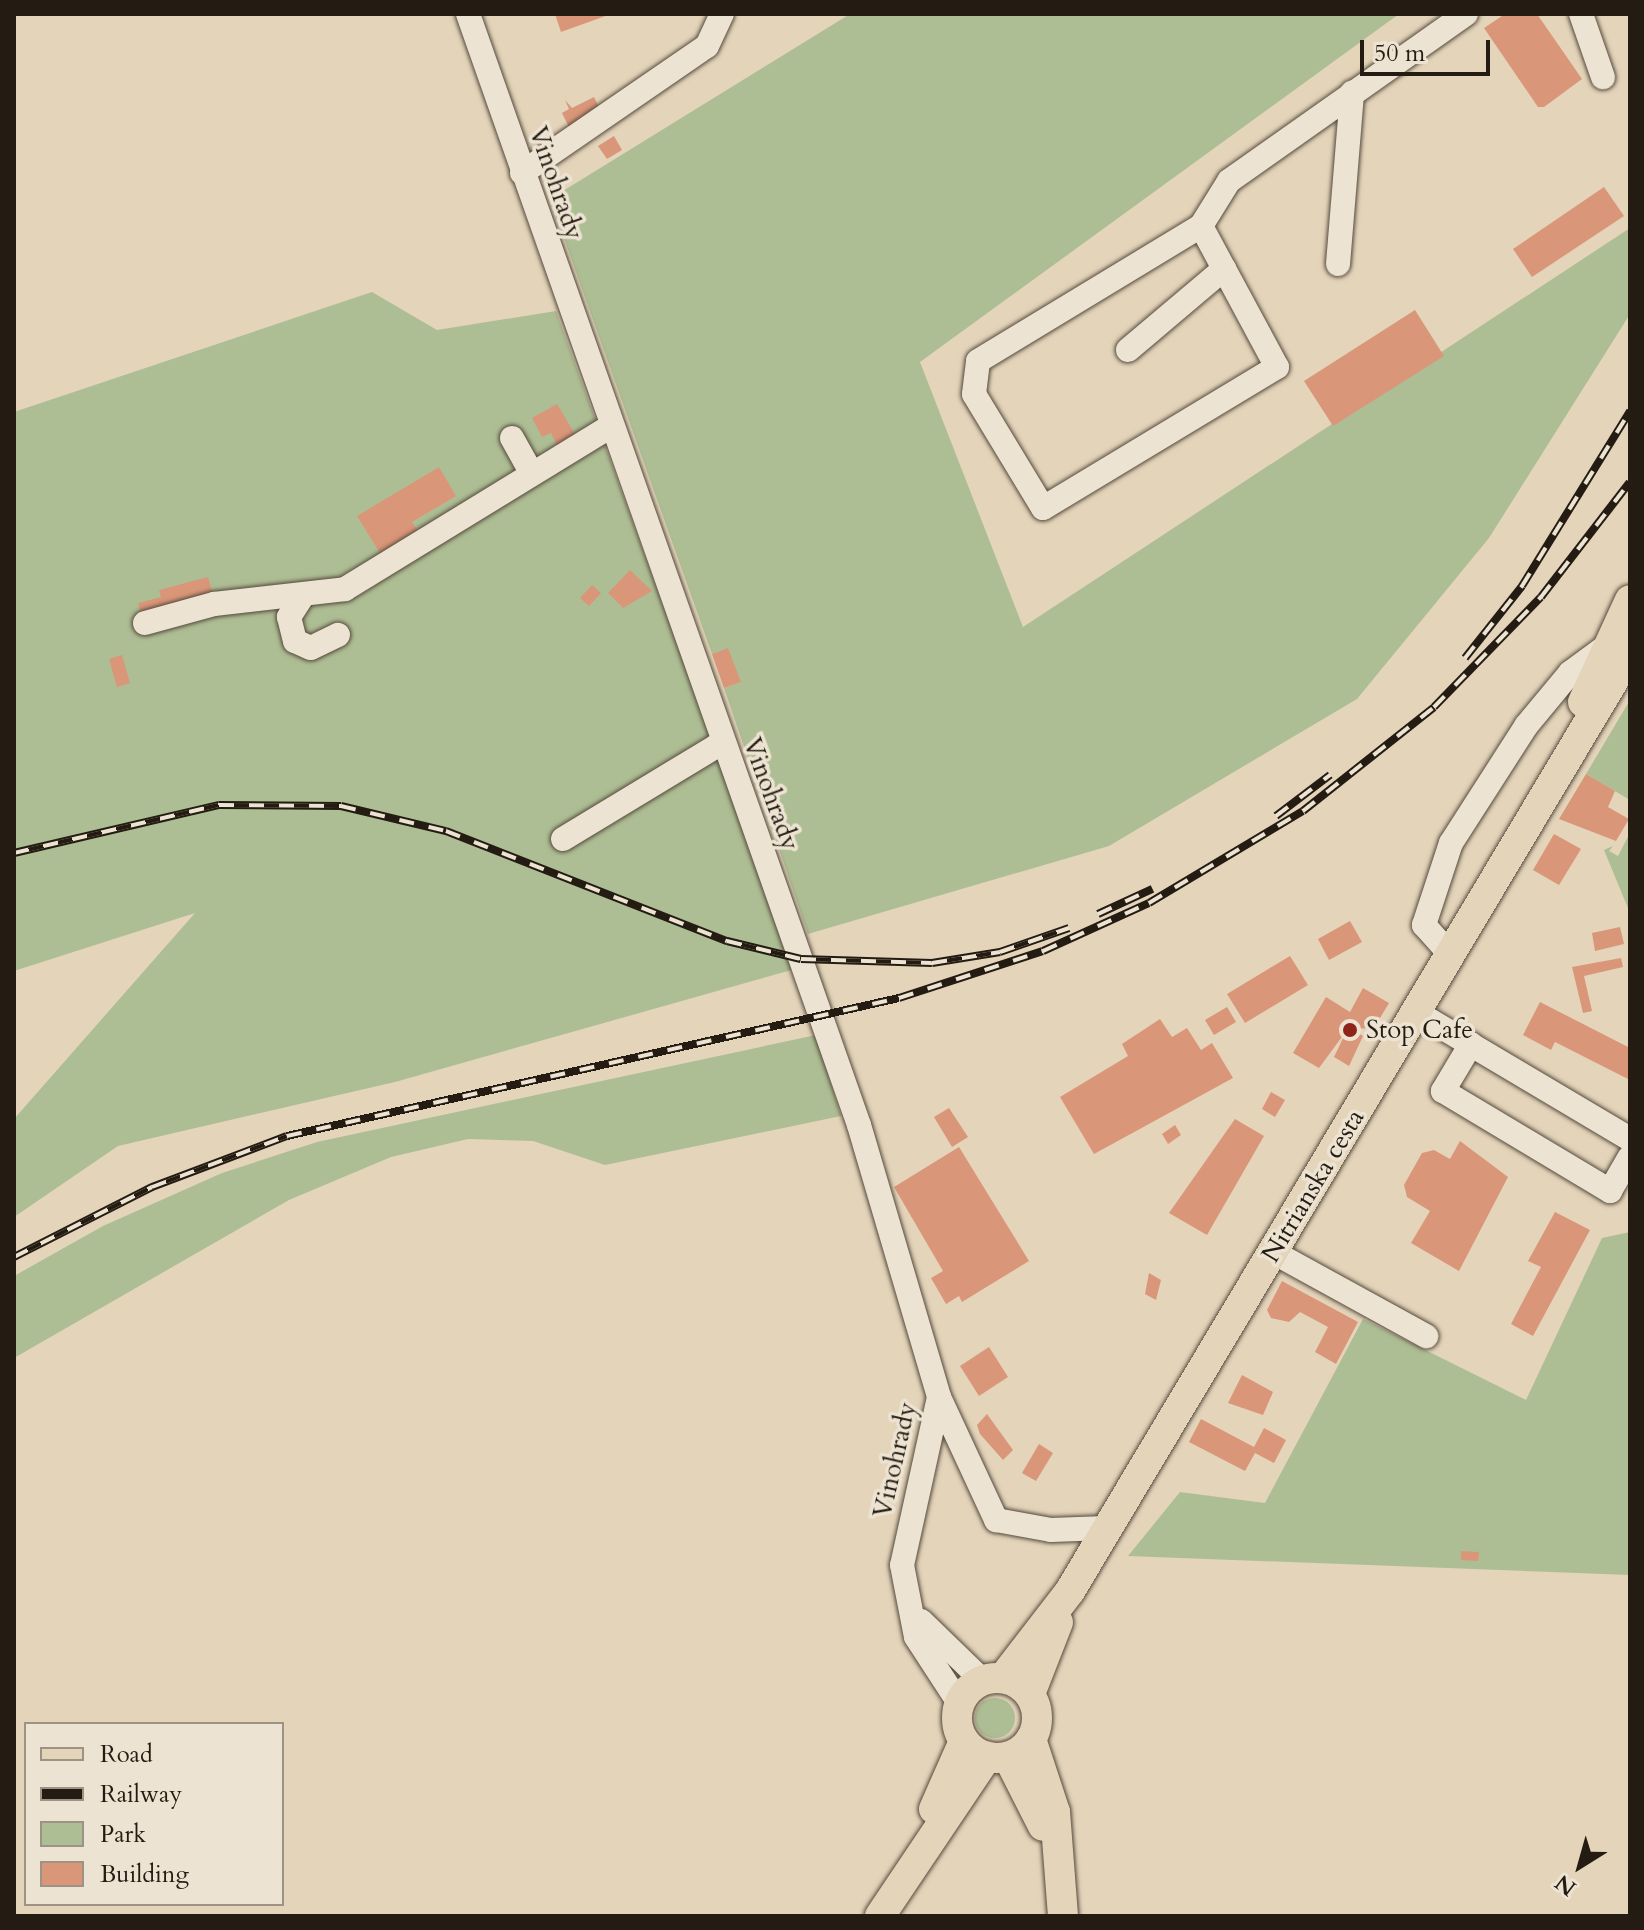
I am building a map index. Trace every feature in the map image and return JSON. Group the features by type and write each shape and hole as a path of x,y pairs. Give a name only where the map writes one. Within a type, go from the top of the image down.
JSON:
{"main road":[{"name":"Nitrianska cesta","path":"1030,1694 1070,1591 1416,1012 1551,778 1618,650 1630,600"},
{"name":"Nitrianska cesta","path":"959,1703 993,1679 1070,1591"},
{"path":"880,1916 911,1862 998,1748 1037,1713 1030,1694 993,1679"},
{"path":"959,1703 998,1748 1060,1873 1063,1916"}],"street":[{"name":"Vinohrady","path":"468,14 859,1125 939,1397 904,1541 907,1604 916,1637 959,1703"},
{"path":"522,173 707,46 722,14"},
{"path":"1201,226 1277,367 1043,508 974,394 978,361 1201,226 1229,181 1466,14"},
{"path":"1581,14 1603,77"},
{"path":"1338,264 1352,93"},
{"path":"1128,350 1224,269"},
{"path":"145,623 214,604 302,597 345,589 611,426"},
{"path":"512,438 532,474"},
{"path":"302,597 289,617 295,641 311,648 338,635"},
{"path":"1450,954 1424,925 1451,843 1526,726 1570,673 1618,650"},
{"path":"563,839 723,742"},
{"path":"1416,1012 1630,1139"},
{"path":"1471,1044 1443,1091 1610,1191 1627,1168"},
{"path":"1273,1252 1426,1336"},
{"path":"939,1397 996,1520 1066,1531 1106,1528"},
{"path":"907,1604 993,1679"}],"green space":[{"path":"850,14 1399,14 920,362 1023,627 1630,228 1630,314 1489,538 1357,699 1109,846 808,934 724,688 740,682 728,649 712,654 550,199"},
{"path":"372,292 437,330 556,311 795,969 395,1082 118,1146 14,1217 14,1119 195,913 14,971 14,412"},
{"path":"1630,700 1630,800 1586,774"},
{"path":"1630,833 1630,913 1604,850 1613,846 1609,851 1618,856"},
{"path":"816,1035 841,1116 605,1165 533,1141 468,1139 391,1157 289,1200 14,1358 14,1276 103,1226 222,1173 317,1142"},
{"path":"1630,1232 1630,1575 1128,1556 1180,1492 1265,1503 1363,1319 1526,1400 1602,1238"},
{"path":"995,1698 1009,1704 1015,1718 1009,1732 995,1738 981,1732 975,1718 981,1704"}],"building":[{"path":"555,14 611,14 561,32"},
{"path":"1505,14 1537,14 1582,79 1544,107 1538,107 1484,28"},
{"path":"594,97 601,111 569,127 562,113 569,109 565,100 572,108"},
{"path":"614,136 622,150 607,159 598,146"},
{"path":"1604,187 1624,216 1532,277 1513,249"},
{"path":"1415,310 1444,356 1333,426 1304,381"},
{"path":"557,404 579,441 560,452 551,433 542,437 532,418"},
{"path":"439,467 456,496 412,522 417,530 380,553 357,516"},
{"path":"630,570 652,591 623,608 608,593"},
{"path":"208,577 213,595 141,615 138,603 161,597 159,590"},
{"path":"592,585 601,593 589,606 580,598"},
{"path":"728,648 741,682 724,688 712,654"},
{"path":"122,655 130,683 117,687 109,659"},
{"path":"1586,774 1615,791 1608,807 1629,819 1616,841 1559,819"},
{"path":"1554,834 1581,849 1559,885 1533,870"},
{"path":"1350,921 1362,942 1329,960 1318,939"},
{"path":"1620,927 1624,944 1595,951 1592,933"},
{"path":"1290,956 1308,985 1245,1023 1227,994"},
{"path":"1621,958 1623,967 1584,976 1592,1011 1583,1013 1572,967"},
{"path":"1363,988 1389,1003 1374,1028 1351,1029 1363,1036 1349,1066 1334,1057 1347,1030 1319,1068 1293,1053 1326,997 1350,1012"},
{"path":"1540,1002 1630,1048 1630,1080 1555,1042 1551,1050 1523,1035"},
{"path":"1227,1007 1236,1022 1214,1035 1205,1020"},
{"path":"1160,1019 1172,1037 1187,1028 1201,1050 1212,1043 1233,1078 1094,1154 1060,1097 1128,1056 1122,1044"},
{"path":"1271,1092 1285,1100 1275,1117 1262,1109"},
{"path":"949,1108 968,1137 952,1147 934,1117"},
{"path":"1235,1119 1264,1136 1207,1235 1169,1213"},
{"path":"1175,1125 1181,1135 1168,1144 1162,1134"},
{"path":"1460,1141 1508,1177 1459,1271 1411,1243 1430,1211 1407,1197 1404,1185 1422,1153 1434,1150 1450,1159"},
{"path":"959,1147 1029,1261 962,1302 959,1296 946,1304 931,1278 943,1271 894,1187"},
{"path":"1555,1212 1590,1230 1533,1336 1511,1324 1541,1267 1528,1261"},
{"path":"1149,1273 1161,1280 1156,1300 1145,1294"},
{"path":"1282,1281 1358,1322 1336,1364 1315,1352 1328,1327 1300,1312 1289,1322 1271,1318 1267,1310"},
{"path":"989,1347 1008,1377 979,1396 960,1366"},
{"path":"1242,1375 1273,1392 1263,1415 1228,1403"},
{"path":"987,1414 1013,1450 1003,1460 980,1434 977,1425"},
{"path":"1201,1419 1254,1447 1264,1428 1286,1440 1274,1463 1255,1453 1245,1471 1189,1442"},
{"path":"1039,1444 1053,1453 1036,1481 1022,1473"},
{"path":"1461,1551 1479,1552 1478,1561 1461,1560"}],"railway":[{"path":"1465,658 1522,586 1630,411"},
{"path":"14,1257 152,1187 287,1136 899,998 1043,951 1149,903 1303,811 1434,707 1541,597 1630,482"},
{"path":"1276,816 1330,775"},
{"path":"14,853 219,805 341,806 446,831 727,941 801,959 932,963 1000,952 1069,928"},
{"path":"1098,914 1152,889"}],"place":[{"name":"Stop Cafe","path":"1350,1030"}]}
